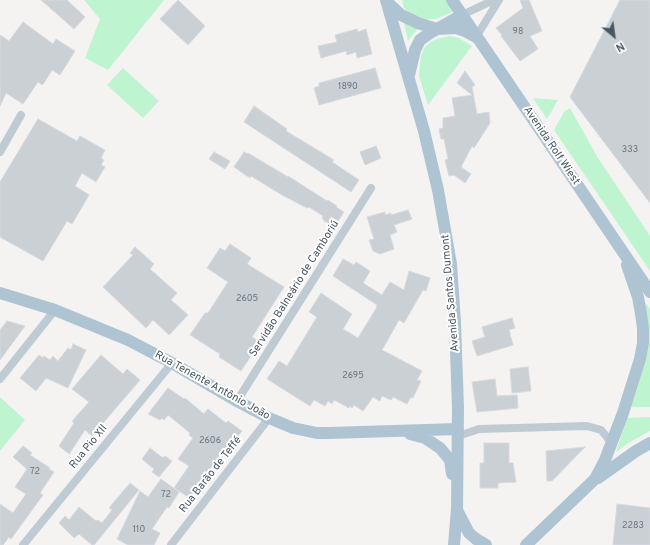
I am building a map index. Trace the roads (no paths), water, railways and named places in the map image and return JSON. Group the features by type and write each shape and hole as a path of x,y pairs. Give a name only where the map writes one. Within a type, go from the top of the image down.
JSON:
{"main road":[{"name":"Avenida Rolf Wiest","path":"452,0 650,292"},
{"path":"386,1 401,15 409,20 438,29 456,28 476,37"},
{"name":"Avenida Santos Dumont","path":"386,1 424,130 438,190 451,264 455,322 458,432 457,509 454,545"},
{"path":"409,76 417,45 425,36 462,15"},
{"path":"595,480 611,444 637,370 643,343 643,328 638,298 623,253"},
{"name":"Rua Tenente Antônio João","path":"0,293 55,310 128,340 172,363 237,401 269,418 293,428 317,433 402,431 458,432"},
{"path":"402,431 425,438 436,444 450,460 453,476 451,531 454,545"},
{"path":"526,544 595,480 630,455 650,443"},
{"path":"457,509 469,533 476,540 486,545"}],"street":[{"path":"462,15 494,0"},
{"path":"476,37 499,0"},
{"path":"0,152 21,115"},
{"name":"Servidão Balneário de Camboriú","path":"237,401 371,188"},
{"path":"0,379 55,310"},
{"name":"Rua Pio XII","path":"22,545 172,363"},
{"name":"Rua Barão de Teffé","path":"171,545 269,418"},
{"name":"Rua Tenente Antônio João","path":"458,432 479,429 587,426 601,430 611,444"}]}
